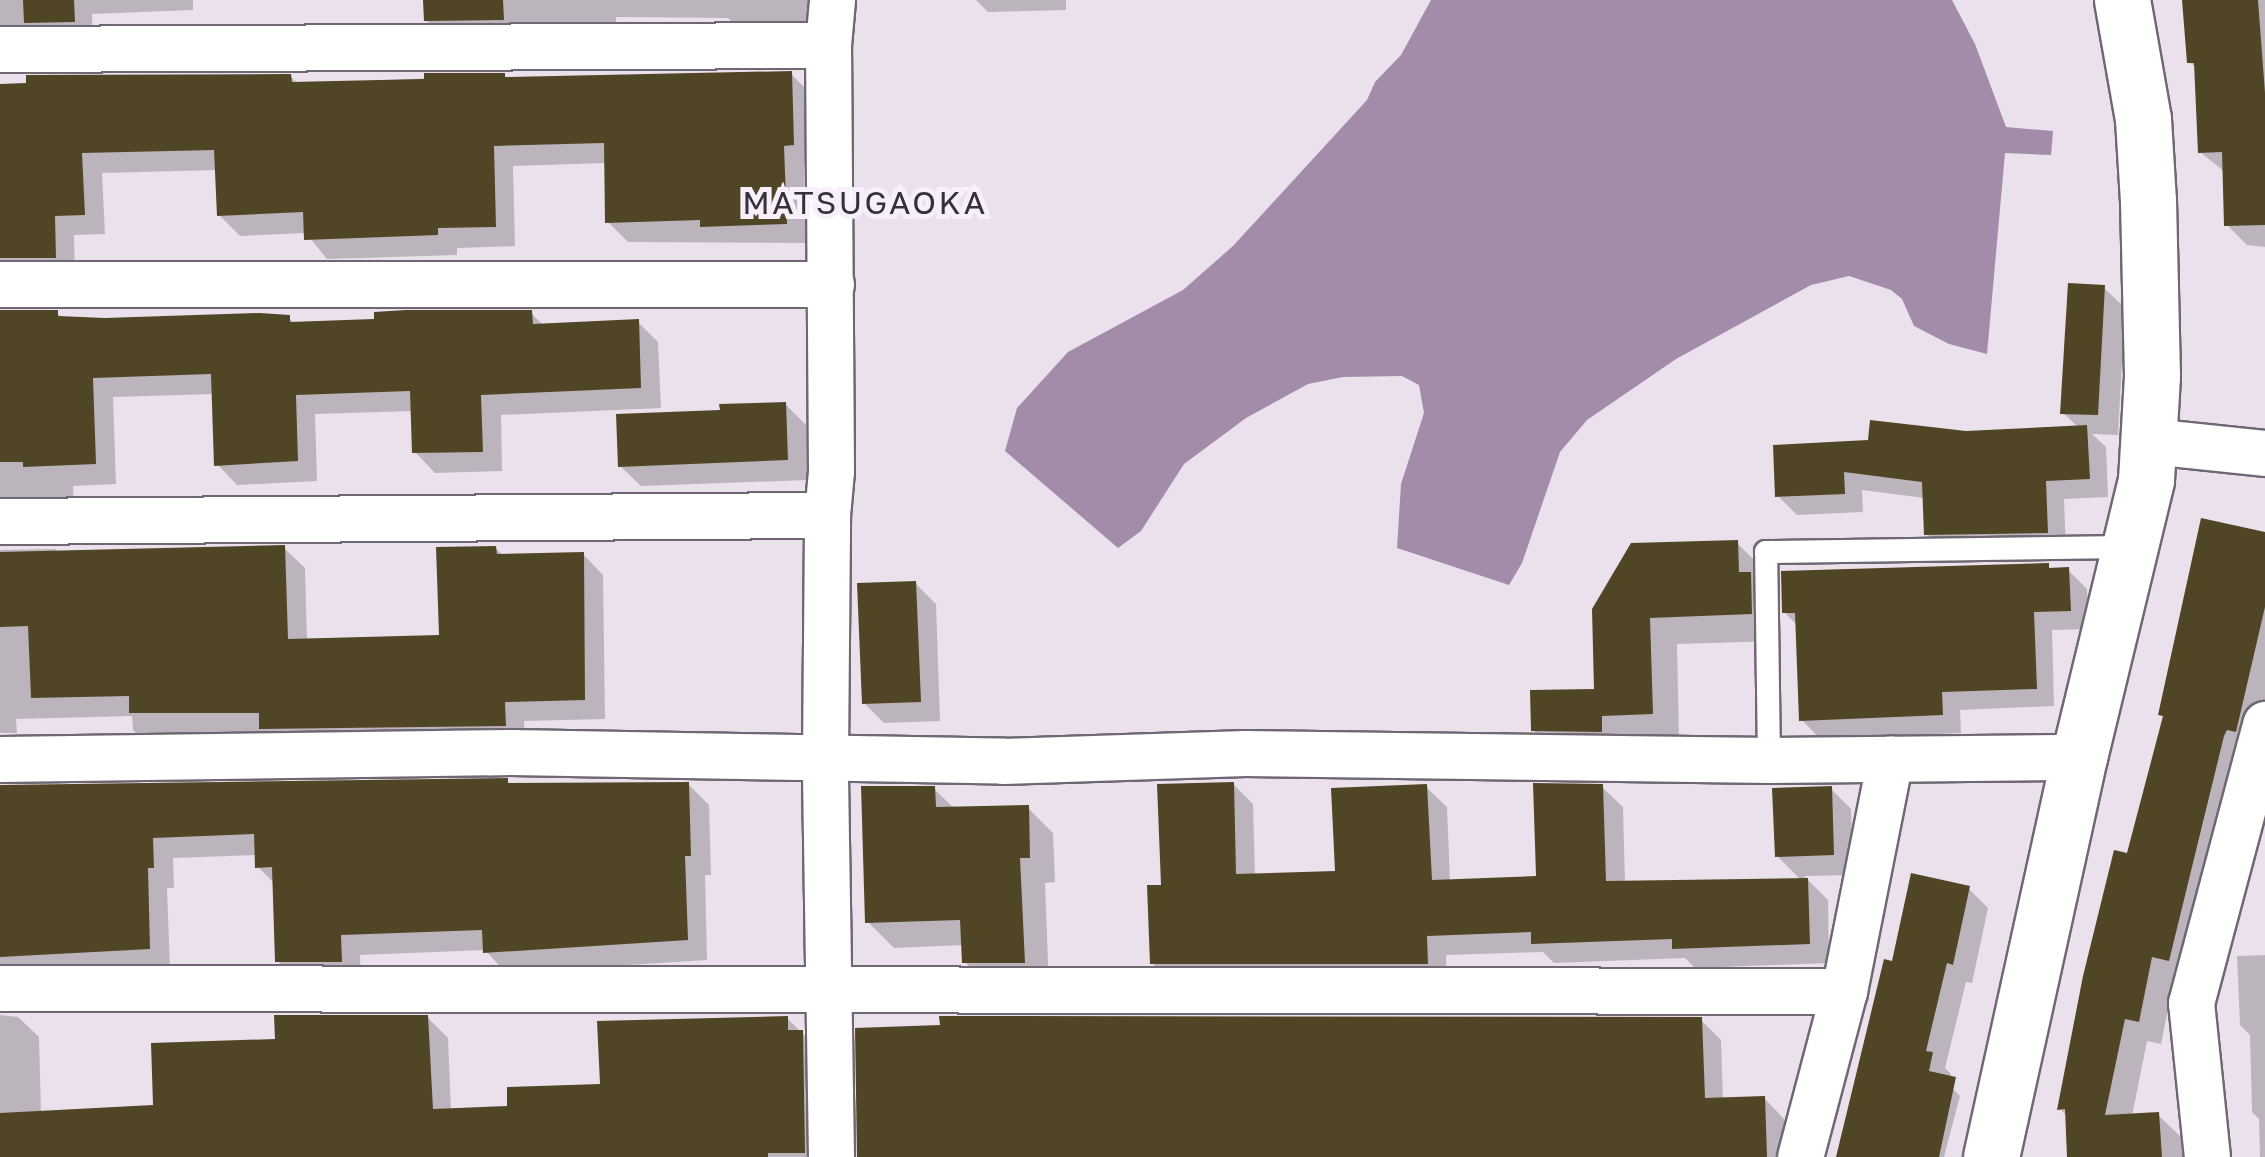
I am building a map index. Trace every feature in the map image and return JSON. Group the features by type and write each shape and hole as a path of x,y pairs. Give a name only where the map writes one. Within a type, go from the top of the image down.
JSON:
{"street":[{"path":"831,1157 825,756 827,515 832,471 828,45 832,0"},
{"path":"1991,1157 2078,757 2146,480 2152,302 2143,119 2122,0"},
{"path":"0,49 828,45"},
{"path":"0,284 830,284"},
{"path":"2150,441 2265,453"},
{"path":"0,521 827,515"},
{"path":"2208,1157 2191,1003 2265,724"},
{"path":"0,760 511,752 1002,761 1245,753 1768,760 2078,757"},
{"path":"1800,1157 1844,991 1890,758"},
{"path":"0,988 1844,991"}],"lane":[{"path":"1768,760 1766,552 2130,547"}],"shaded area":[{"path":"1431,0 1952,0 1975,44 2006,127 2053,131 2051,155 2005,153 1987,354 1949,344 1914,326 1902,299 1891,290 1849,276 1811,285 1676,359 1587,420 1560,452 1522,563 1509,585 1397,548 1401,484 1424,413 1419,385 1402,376 1343,377 1308,384 1246,418 1184,464 1141,531 1118,548 1005,451 1017,408 1068,352 1183,290 1233,246 1367,100 1375,82 1401,55"}],"building":[{"path":"23,0 74,0 75,22 24,23"},
{"path":"423,0 503,0 504,20 424,21"},
{"path":"2182,0 2258,0 2265,93 2265,225 2224,226 2222,152 2198,153 2194,63 2187,63"},
{"path":"792,71 794,145 784,146 787,224 700,227 700,220 605,223 604,143 494,146 496,227 438,228 438,235 304,240 303,212 217,216 214,150 82,153 85,215 55,216 56,258 0,258 0,84 26,83 26,75 291,74 292,82 424,79 424,73 505,73 505,77"},
{"path":"2068,283 2105,285 2098,415 2060,414"},
{"path":"0,310 58,310 58,316 105,318 259,313 290,315 290,322 374,319 374,312 406,310 532,310 533,324 639,319 641,388 481,395 483,452 412,453 410,391 296,395 298,461 214,466 211,374 93,378 96,464 23,467 23,462 0,462"},
{"path":"786,402 788,460 618,467 616,414 720,410 719,404"},
{"path":"1870,420 1966,431 2087,425 2090,479 2046,481 2048,533 1924,535 1922,482 1844,472 1845,494 1775,497 1773,445 1868,440"},
{"path":"2201,518 2265,532 2265,607 2236,732 2227,730 2224,736 2169,961 2152,957 2139,1022 2125,1019 2105,1115 2159,1112 2162,1157 2067,1157 2065,1109 2057,1110 2083,976 2114,850 2127,853 2163,716 2158,715"},
{"path":"1738,540 1739,572 1751,572 1752,614 1650,618 1653,714 1602,716 1602,732 1531,731 1530,690 1594,689 1592,609 1631,543"},
{"path":"285,545 288,639 439,635 436,547 496,546 497,554 584,552 585,700 505,702 506,726 259,729 259,713 129,713 129,696 31,698 28,626 0,627 0,552"},
{"path":"2049,563 2049,568 2069,567 2071,611 2034,612 2037,689 1942,692 1943,715 1799,721 1795,613 1782,613 1781,571"},
{"path":"916,581 921,702 862,704 857,583"},
{"path":"508,778 508,783 689,782 691,856 685,856 688,940 483,953 482,930 341,935 342,962 275,962 272,867 255,868 254,834 153,838 154,868 148,868 150,949 0,957 0,785"},
{"path":"1234,782 1236,874 1335,871 1331,788 1427,784 1432,880 1536,876 1533,783 1603,784 1606,881 1808,878 1810,944 1672,949 1672,939 1531,944 1531,932 1427,936 1428,964 1150,964 1147,885 1161,885 1157,784"},
{"path":"861,786 935,786 936,807 1029,805 1030,858 1020,858 1025,963 962,963 960,920 865,923"},
{"path":"1832,786 1834,855 1775,857 1772,788"},
{"path":"1911,873 1970,886 1953,965 1947,963 1926,1051 1933,1052 1929,1071 1956,1077 1939,1157 1836,1157 1884,959 1892,961"},
{"path":"274,1015 428,1015 433,1109 507,1106 507,1087 600,1084 597,1021 788,1016 788,1030 803,1030 805,1153 768,1153 768,1157 0,1157 0,1113 153,1105 151,1043 275,1039"},
{"path":"939,1016 1702,1017 1705,1098 1765,1096 1767,1157 857,1157 855,1028 940,1025"}],"district":[{"name":"MATSUGAOKA","path":"865,202"}]}
